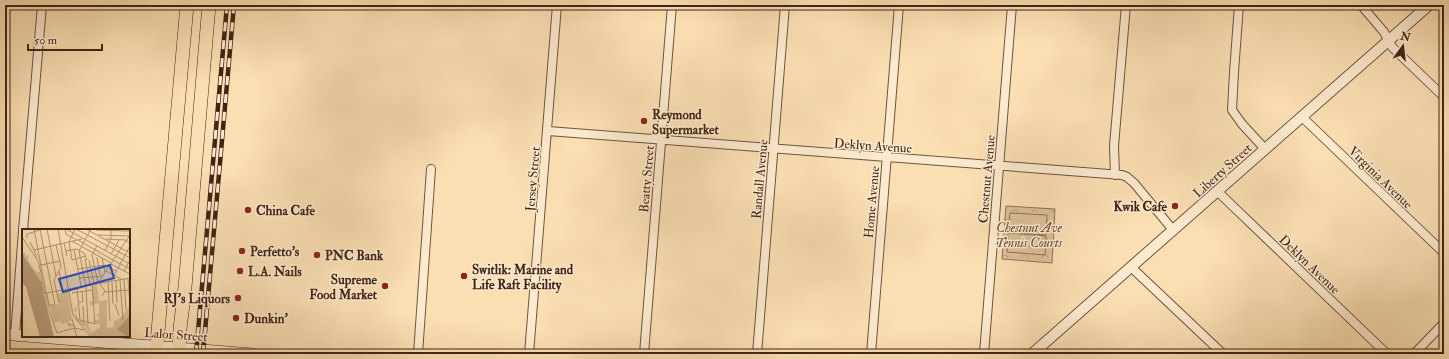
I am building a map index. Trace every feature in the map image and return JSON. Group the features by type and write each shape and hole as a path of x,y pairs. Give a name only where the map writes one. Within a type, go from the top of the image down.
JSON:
{"highway":[{"path":"156,351 187,5"},
{"path":"179,352 210,5"}],"main road":[{"name":"Lalor Street","path":"34,337 156,351 252,354"}],"street":[{"path":"23,229 42,5"},
{"name":"Jersey Street","path":"530,354 557,5"},
{"name":"Beatty Street","path":"644,354 672,5"},
{"name":"Randall Avenue","path":"757,354 785,5"},
{"name":"Home Avenue","path":"871,354 899,5"},
{"name":"Chestnut Avenue","path":"984,354 1012,5"},
{"path":"1115,175 1114,146 1126,5"},
{"path":"1239,5 1232,110 1242,124 1265,149"},
{"path":"1361,5 1384,32 1392,47 1444,97"},
{"name":"Liberty Street","path":"1032,354 1429,5"},
{"name":"Virginia Avenue","path":"1302,117 1444,253"},
{"name":"Deklyn Avenue","path":"548,131 1115,175 1127,177 1173,230"},
{"path":"418,354 431,169"},
{"name":"Deklyn Avenue","path":"1217,191 1387,354"},
{"path":"17,335 22,248"},
{"path":"1131,267 1222,354"},
{"path":"1414,354 1444,323"}],"green space":[{"name":"Chestnut Ave Tennis Courts","path":"1006,206 1055,209 1052,263 1002,259"},
{"path":"1010,213 1047,215 1046,235 1008,232"},
{"path":"1008,233 1046,236 1045,255 1007,252"}],"railway":[{"path":"196,354 227,5"},
{"path":"203,354 234,5"}],"place":[{"name":"Reymond Supermarket","path":"644,121"},
{"name":"Kwik Cafe","path":"1175,206"},
{"name":"China Cafe","path":"248,210"},
{"name":"Perfetto's","path":"242,251"},
{"name":"PNC Bank","path":"317,255"},
{"name":"L.A. Nails","path":"240,271"},
{"name":"Switlik: Marine and Life Raft Facility","path":"464,276"},
{"name":"Supreme Food Market","path":"385,286"},
{"name":"RJ's Liquors","path":"238,298"},
{"name":"Dunkin'","path":"236,318"}]}
